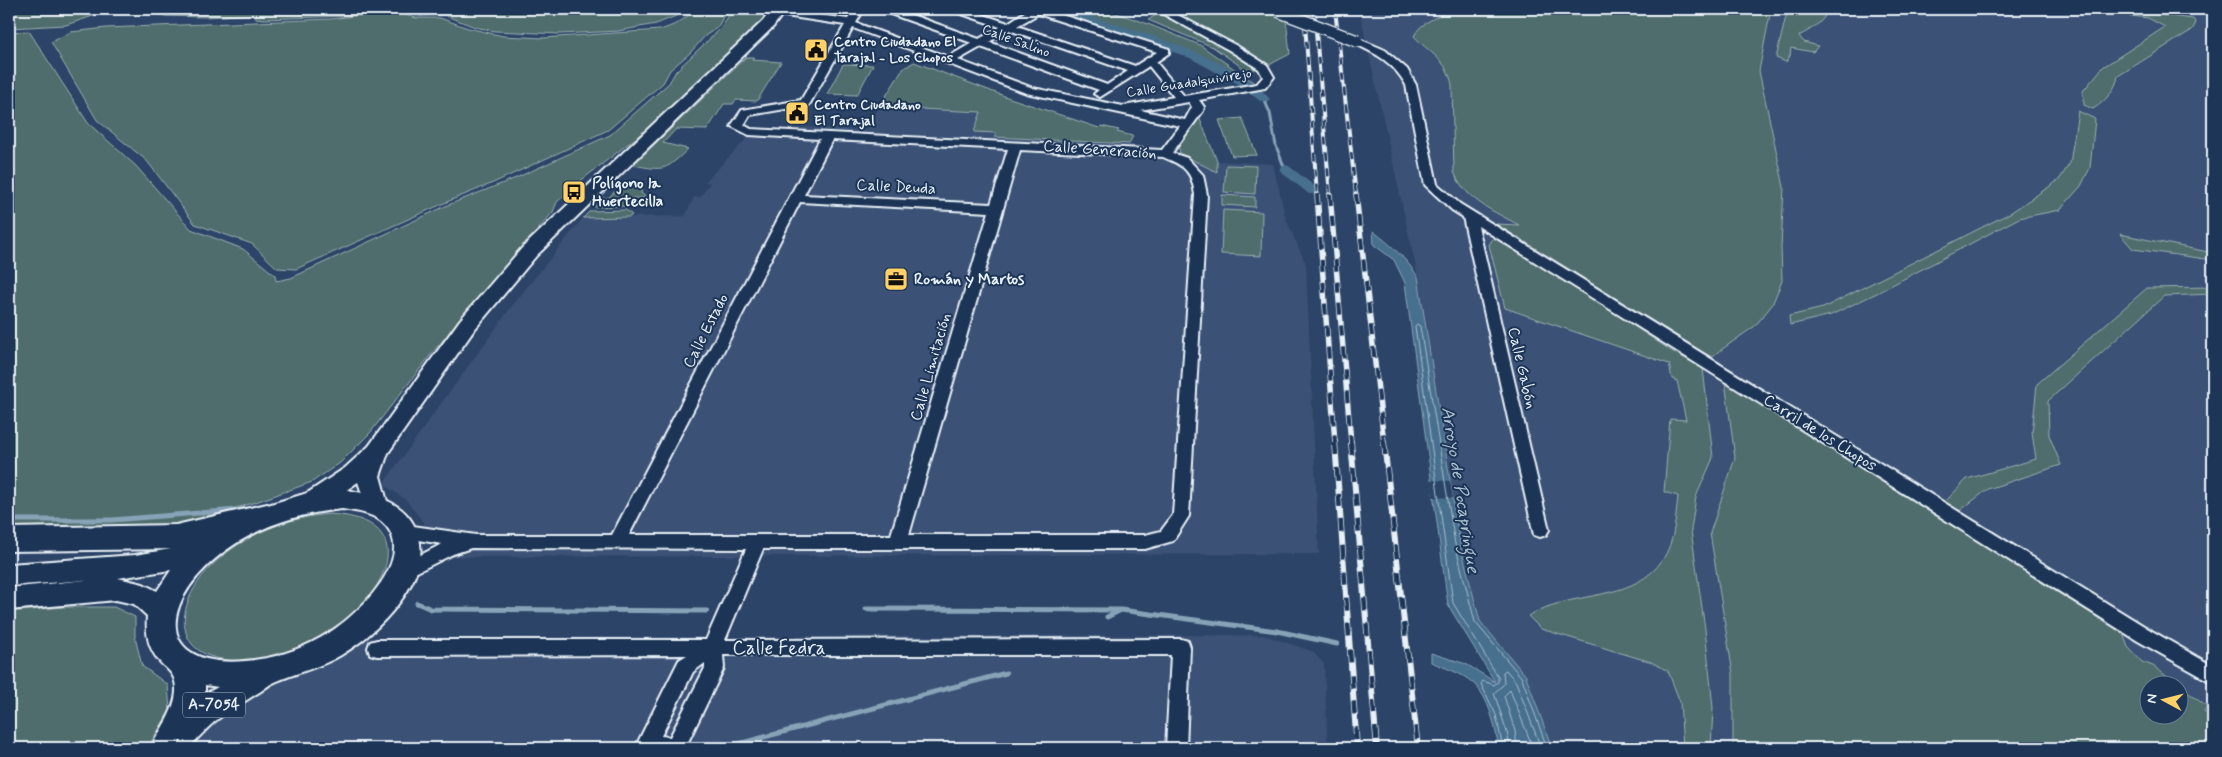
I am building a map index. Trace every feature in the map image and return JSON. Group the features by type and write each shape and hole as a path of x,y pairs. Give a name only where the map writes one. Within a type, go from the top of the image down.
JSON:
{"highway":[{"path":"9,540 176,536 202,532 267,515"}],"main road":[{"path":"9,575 135,566 180,558 217,543 267,515 317,498 353,474 377,452 467,325 529,252 768,24 777,10"},
{"path":"376,505 368,476 377,452"},
{"path":"217,543 186,572 173,588 162,612 160,629 163,644 172,658 186,668 209,675 237,676 268,671 305,659 339,641 368,619 390,596 403,572 408,551 406,532 392,514 376,505 342,499 300,504"},
{"path":"9,599 116,589 143,595 162,612"},
{"name":"A-7054","path":"167,748 185,714 191,689 186,668"},
{"name":"A-7054","path":"167,748 206,710 268,671"}],"street":[{"path":"850,23 859,9"},
{"name":"Calle Salino","path":"886,9 1108,89"},
{"path":"957,9 1136,70"},
{"path":"949,61 1009,27 1036,9 1165,51 1089,102"},
{"name":"Calle Guadalquivirejo","path":"777,10 850,23 1030,90 1123,109 1255,87 1269,77 1262,67 1233,48 1159,9"},
{"name":"Carril de los Chopos","path":"1275,10 1381,52 1402,68 1411,85 1431,185 1456,206 2145,636 2213,675"},
{"name":"Calle Generación","path":"850,23 805,103 746,112 737,126 749,132 1165,154 1182,161 1199,178 1202,195 1181,516 1166,536 1145,542 898,542"},
{"path":"1150,61 1186,98 1198,107 1188,124 1165,154"},
{"path":"1123,109 1188,124"},
{"name":"Calle Estado","path":"617,542 828,136"},
{"name":"Calle Limitación","path":"898,542 1015,145"},
{"name":"Calle Deuda","path":"795,198 996,208"},
{"name":"Calle Gabón","path":"1469,214 1540,530"},
{"path":"406,532 476,542 898,542"},
{"path":"403,572 449,548 476,542"},
{"path":"646,748 664,744 673,748 715,668 712,648 757,542"},
{"name":"Calle Fedra","path":"377,648 1182,647 1176,748"},
{"path":"646,748 686,666 712,648"}],"shaded area":[{"path":"1359,9 2213,9 2213,748 1552,748 1526,676 1480,621 1460,544 1418,277"},
{"path":"879,107 981,112 974,131 997,133 996,137 1129,144 1173,150 1216,172 1217,161 1273,164 1286,219 1306,264 1319,554 441,557 431,533 406,500 383,484 511,307 583,218 685,216 694,197 700,197 710,183 705,182 756,129 800,131 802,127 867,130"},
{"path":"1264,635 1312,651 1324,664 1328,748 184,748 199,729 254,690 316,667 369,638"}],"green space":[{"path":"9,9 114,9 66,25 9,28"},
{"path":"118,9 686,9 681,14 656,24 618,31 560,34 495,31 475,27 444,15 420,16 391,10 346,16 264,19 255,18 257,14 206,17 165,16 144,10"},
{"path":"694,9 727,9 718,27 705,36 690,53 670,70 663,83 608,130 493,183 296,269 277,268 252,244 195,224 147,161 97,120 51,42 71,32 106,28 331,19 384,12 403,14 416,18 440,18 468,28 503,36 543,38 660,30 679,22"},
{"path":"733,9 771,9 749,35 655,123 579,182 557,202 553,212 433,352 370,433 340,463 312,482 256,502 189,522 104,531 9,532 9,32 29,31 88,123 136,166 191,229 243,249 275,275 276,281 291,278 448,205 516,178 610,135 669,83 676,71 721,28"},
{"path":"1042,9 1053,9 1167,47 1161,48"},
{"path":"1065,9 1104,9 1143,22 1200,45 1256,84 1252,85 1231,72 1185,50 1138,32"},
{"path":"1164,9 1259,9 1286,19 1290,54 1269,65"},
{"path":"1451,9 1773,9 1770,14 1759,71 1784,187 1781,247 1782,281 1772,305 1755,326 1711,357 1496,224 1519,225 1473,198 1459,182 1454,172 1452,85 1450,76 1442,63 1414,36 1425,23"},
{"path":"1789,9 1828,9 1820,22 1799,36 1804,42 1818,46 1813,52 1791,48 1790,56 1786,62 1776,58"},
{"path":"2070,9 2116,9 2193,19 2196,23 2192,30 2118,76 2115,86 2109,95 2093,109 2084,105 2083,91 2103,67 2165,27 2148,18"},
{"path":"1159,13 1244,58 1255,66 1254,70 1243,68 1213,47 1148,20"},
{"path":"746,57 754,57 752,60 781,62 757,101 736,100 733,104 724,104 707,130 676,129 663,143 688,149 674,162 664,168 633,165"},
{"path":"914,62 1007,97 1099,128 1101,126 1119,130 1117,132 1133,136 1129,144 995,137 996,133 974,132 981,112 879,107 903,69"},
{"path":"843,64 873,65 857,95 827,94"},
{"path":"2078,111 2095,119 2090,168 2081,186 2060,210 2019,218 1875,294 1831,315 1790,325 1789,316 1823,308 2010,213 2059,180 2070,163"},
{"path":"1199,117 1217,161 1217,172 1180,154 1178,144"},
{"path":"1242,118 1257,155 1232,156 1219,120"},
{"path":"1226,165 1256,166 1255,194 1224,192"},
{"path":"624,183 642,186 641,193 647,198 633,198 630,205 627,206 594,207 603,198 608,198"},
{"path":"1222,195 1255,197 1255,207 1222,205"},
{"path":"626,210 632,215 630,217 583,218 590,211"},
{"path":"1223,210 1262,212 1261,256 1221,254"},
{"path":"2120,234 2213,253 2213,260 2133,249"},
{"path":"1494,237 1574,286 1673,352 1703,368 1713,458 1696,497 1691,530 1705,629 1713,708 1711,748 1683,748 1680,702 1668,671 1651,662 1541,629 1528,616 1550,606 1632,585 1646,577 1657,566 1667,552 1672,539 1678,496 1664,492 1670,419 1686,420 1677,381 1672,379 1669,364 1505,308 1489,245"},
{"path":"2213,287 2213,294 2164,296 2048,401 2049,435 2061,465 1988,489 1957,513 1942,505 1967,479 2036,459 2032,433 2037,384 2147,288"},
{"path":"1725,381 2120,626 2128,647 2142,662 2153,666 2164,674 2140,674 2140,724 2190,724 2190,694 2207,707 2204,712 2213,718 2213,748 1733,748 1733,674 1710,533 1735,458"},
{"path":"330,514 358,519 376,528 385,541 387,557 382,574 372,592 358,609 319,638 284,653 271,656 246,660 220,659 201,652 190,641 185,626 186,610 192,592 204,574 220,558 258,533 272,527 300,518"},
{"path":"63,607 114,607 135,617 135,637 142,666 168,685 170,711 147,748 9,748 9,612"}],"water":[{"path":"1373,231 1398,252 1418,277 1460,544 1480,621 1526,676 1552,748 1499,748 1488,705 1479,689 1464,676 1431,662 1431,653 1466,664 1495,682 1448,605 1405,283 1394,260 1374,245"}],"pier":[{"path":"1430,480 1450,481 1453,498 1433,497"}],"waterway":[{"name":"Arroyo de Pocapringue","path":"1058,9 1167,45 1194,56 1220,68 1244,83 1264,99"},
{"name":"Arroyo de Pocapringue","path":"1264,99 1270,113 1276,146 1285,169"},
{"name":"Arroyo de Pocapringue","path":"1285,169 1313,191"},
{"path":"9,520 112,520 249,509"},
{"path":"417,603 431,609 707,611"},
{"path":"866,609 1121,610"},
{"path":"1107,617 1121,610"},
{"path":"1121,610 1277,631 1337,644"},
{"path":"723,748 1006,673"}],"railway":[{"path":"1304,9 1317,195"},
{"path":"1314,9 1330,195"},
{"path":"1335,9 1356,195"},
{"path":"1317,194 1335,443"},
{"path":"1330,194 1351,443"},
{"path":"1356,194 1384,443"},
{"path":"1335,442 1357,748"},
{"path":"1351,442 1377,748"},
{"path":"1384,442 1418,748"}],"place":[{"name":"Centro Ciudadano El Tarajal - Los Chopos","path":"816,50"},
{"name":"Centro Ciudadano El Tarajal","path":"797,113"},
{"name":"Polígono la Huertecilla","path":"574,192"},
{"name":"Román y Martos","path":"896,279"}]}
